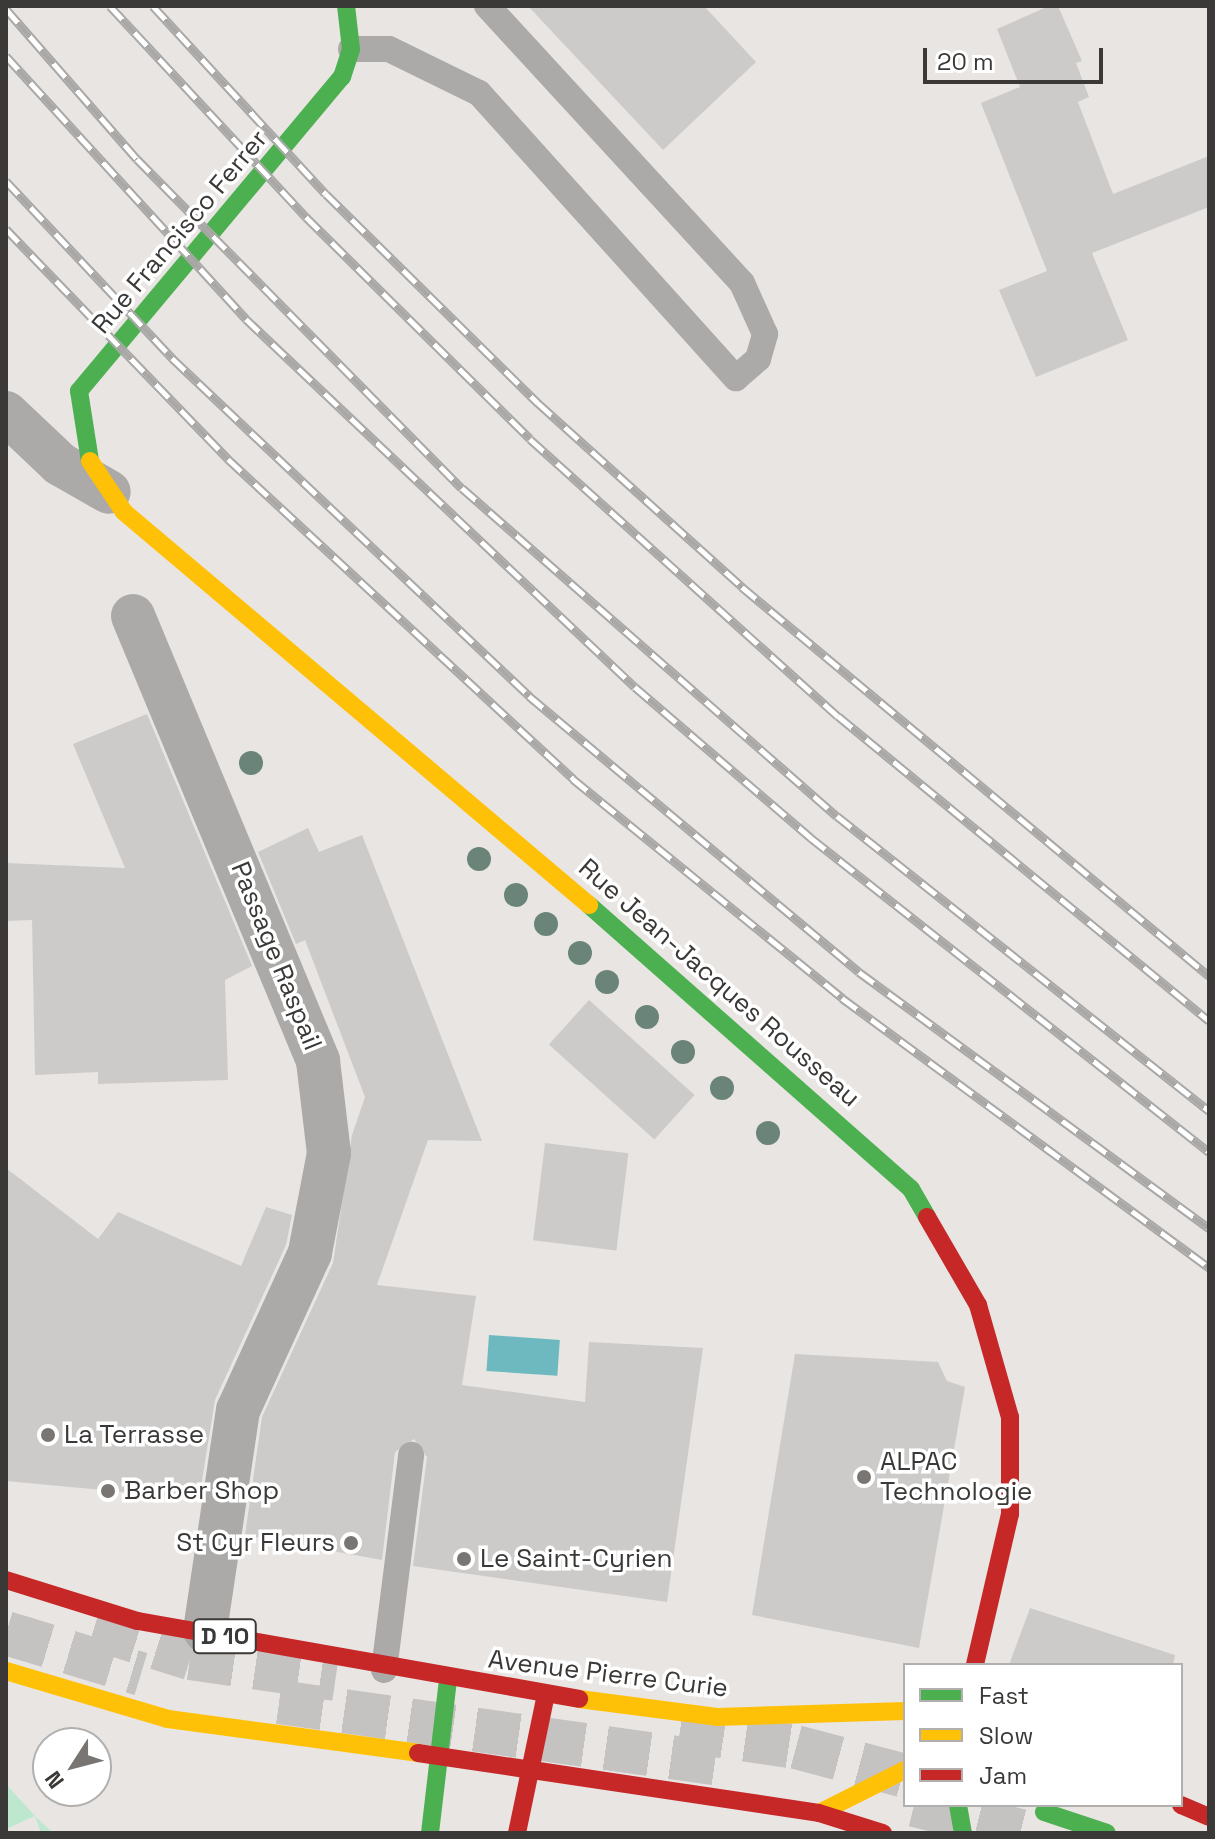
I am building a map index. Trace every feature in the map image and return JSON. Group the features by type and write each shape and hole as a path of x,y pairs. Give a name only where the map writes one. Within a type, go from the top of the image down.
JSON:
{"street":[{"path":"346,6 351,49"},
{"name":"Rue Francisco Ferrer","path":"109,492 81,436 79,391 321,105 351,49"},
{"path":"6,413 60,464 109,492"},
{"name":"Rue Jean-Jacques Rousseau","path":"109,492 911,1189 978,1305 1010,1417 1010,1514 975,1663"},
{"name":"Passage Raspail","path":"133,616 318,1061 329,1153 310,1253 238,1410 205,1631"},
{"name":"D 10","path":"6,1580 138,1621 205,1631 384,1670 448,1679"},
{"path":"6,1671 168,1719 819,1813 883,1833"},
{"path":"430,1833 448,1679"},
{"name":"Avenue Pierre Curie","path":"448,1679 717,1717 903,1711"},
{"path":"517,1833 546,1694"},
{"path":"819,1813 903,1771"},
{"path":"1183,1806 1209,1817"},
{"path":"958,1807 963,1833"},
{"path":"1044,1812 1107,1833"}],"lane":[{"path":"351,49 389,49 479,93 736,378 758,359 765,334 742,283 487,6"},
{"path":"384,1670 411,1455"}],"green space":[{"path":"6,1784 35,1816 6,1829"},
{"path":"35,1816 53,1833 41,1833"}],"water":[{"path":"489,1335 560,1340 557,1376 486,1371"}],"building":[{"path":"528,6 704,6 756,62 663,150"},
{"path":"1049,6 1058,6 1082,61 1076,63 1089,97 1078,102 1113,194 1209,156 1209,207 1092,253 1128,340 1036,377 999,290 1047,271 981,103 1020,87 997,29"},
{"path":"147,714 252,966 225,980 228,1080 98,1084 98,1072 35,1075 32,920 6,921 6,863 125,868 73,744"},
{"path":"308,828 319,852 362,835 482,1141 428,1140 377,1285 476,1296 462,1385 585,1402 589,1342 703,1348 667,1602 413,1566 427,1457 414,1439 395,1452 382,1560 245,1535 262,1417 333,1263 352,1135 365,1097 305,940 296,944 258,852"},
{"path":"589,1000 695,1095 654,1140 549,1045"},
{"path":"545,1143 628,1153 616,1251 533,1240"},
{"path":"6,1168 98,1239 118,1212 241,1266 266,1207 292,1215 286,1245 215,1400 199,1499 6,1481"},
{"name":"ALPAC Technologie","path":"795,1354 938,1362 947,1381 965,1387 919,1648 752,1615"},
{"path":"1030,1608 1175,1655 1173,1663 1010,1663"}],"tunnel":[{"path":"94,1628 190,1658 335,1679"},
{"path":"6,1633 141,1674"},
{"path":"279,1702 726,1765"},
{"path":"680,1730 796,1747 903,1775"},
{"path":"922,1807 1029,1833"}],"railway":[{"path":"110,6 306,217 530,439 838,716 1209,1021"},
{"path":"153,6 326,194 538,403 742,587 1209,976"},
{"path":"6,9 137,159 462,488 837,816 1209,1111"},
{"path":"6,56 246,319 635,687 811,838 1209,1152"},
{"path":"6,181 172,358 529,696 859,972 1209,1228"},
{"path":"6,229 228,459 573,779 842,998 1209,1268"}],"traffic: fast":[{"path":"90,461 79,391 342,77 351,49 346,6"},
{"path":"589,905 911,1189 927,1217"},
{"path":"430,1833 448,1679"},
{"path":"958,1807 963,1833"},
{"path":"1044,1812 1107,1833"}],"traffic: slow":[{"path":"90,461 124,512 589,905"},
{"path":"6,1671 168,1719 418,1753"},
{"path":"579,1699 717,1717 903,1711"},
{"path":"819,1813 903,1771"}],"traffic: jam":[{"path":"927,1217 978,1305 1010,1417 1010,1514 975,1663"},
{"path":"6,1580 138,1621 579,1699"},
{"path":"517,1833 546,1694"},
{"path":"418,1753 819,1813 883,1833"},
{"path":"1183,1806 1209,1817"}],"place":[{"name":"La Terrasse","path":"48,1435"},
{"name":"ALPAC Technologie","path":"864,1477"},
{"name":"Barber Shop","path":"108,1491"},
{"name":"St Cyr Fleurs","path":"351,1543"},
{"name":"Le Saint-Cyrien","path":"464,1559"}]}
